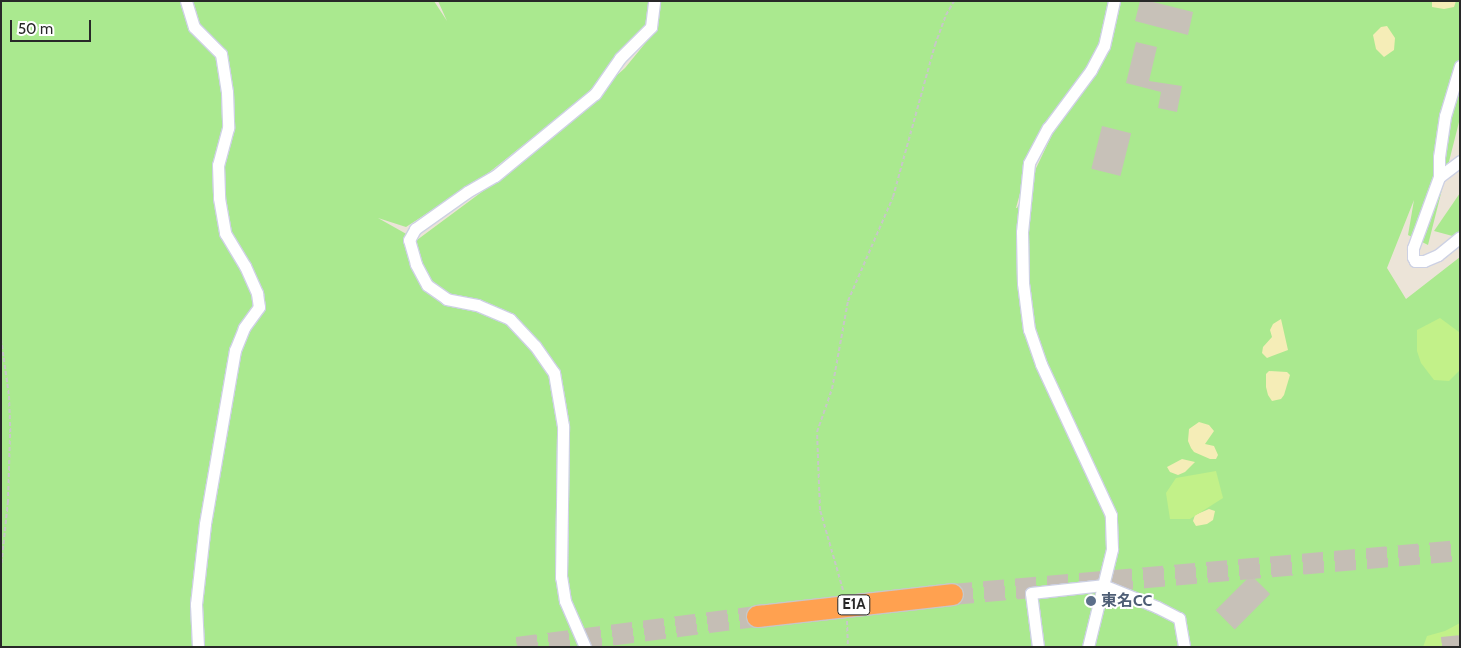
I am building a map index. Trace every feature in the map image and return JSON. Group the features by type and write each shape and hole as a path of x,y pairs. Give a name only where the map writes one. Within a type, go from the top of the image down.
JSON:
{"highway":[{"name":"E1A","path":"757,616 952,594"}],"street":[{"path":"186,1 194,27 221,54 227,92 228,128 218,165 219,198 224,233 245,266 256,293 259,307 244,328 235,350 205,524 196,604 198,647"},
{"path":"585,647 564,601 561,577 563,426 554,373 535,346 510,319 477,305 447,299 432,290 427,285 416,264 409,240 415,229 467,192 495,176 596,94 620,58 651,27 654,1"},
{"path":"1088,647 1112,549 1111,515 1042,364 1029,330 1023,282 1022,232 1029,163 1048,128 1091,70 1104,46 1114,1"},
{"path":"1460,66 1445,116 1438,157 1439,177 1413,248 1413,257 1416,261 1424,261 1438,255 1460,237"},
{"path":"1439,177 1460,161"},
{"path":"1038,647 1031,593 1103,585 1157,607 1178,618 1184,647"}],"path":[{"path":"844,598 820,510 817,432 832,389 848,301 892,197 935,45 946,15 954,1"},
{"path":"1,338 9,396 10,434 8,501 1,568"},
{"path":"847,616 848,647"}],"green space":[{"path":"1,1 434,1 447,21 438,1 652,1 646,24 586,95 487,174 406,227 378,218 417,240 514,168 625,68 656,30 659,1 1460,1 1460,118 1428,245 1408,235 1414,200 1387,268 1406,299 1460,257 1460,647 1,647","holes":["1073,91 1017,208 1031,153"]},
{"path":"1460,193 1460,238 1434,231"},
{"path":"1440,318 1459,332 1460,336 1460,370 1449,381 1434,380 1421,363 1417,351 1417,330"},
{"path":"1216,471 1223,498 1190,519 1170,519 1166,493 1176,478"},
{"path":"1460,623 1460,647 1423,647 1427,636 1445,631"}],"sand":[{"path":"1432,1 1456,1 1454,7 1444,9 1432,7"},
{"path":"1387,26 1395,38 1394,50 1384,57 1376,49 1373,35 1381,27"},
{"path":"1281,319 1288,350 1267,358 1262,353 1263,347 1272,337 1270,330 1273,324"},
{"path":"1269,371 1287,372 1290,375 1281,399 1272,401 1268,395 1266,374"},
{"path":"1199,422 1209,425 1214,431 1205,444 1214,446 1218,455 1216,459 1210,459 1194,452 1191,448 1188,441 1189,429"},
{"path":"1182,459 1195,462 1185,472 1178,475 1170,472 1167,467"},
{"path":"1209,509 1215,511 1213,520 1207,524 1196,526 1193,521 1195,515"}],"building":[{"path":"1140,1 1149,1 1193,12 1188,35 1135,21"},
{"path":"1136,42 1157,47 1149,81 1182,86 1177,112 1158,108 1161,92 1126,83"},
{"path":"1102,126 1131,133 1120,176 1091,169"},
{"path":"1251,575 1270,594 1235,629 1216,610"}],"tunnel":[{"path":"952,594 1460,550"},
{"path":"517,647 757,616"},
{"path":"1442,647 1460,645"}],"place":[{"name":"東名CC","path":"1091,601"}]}
